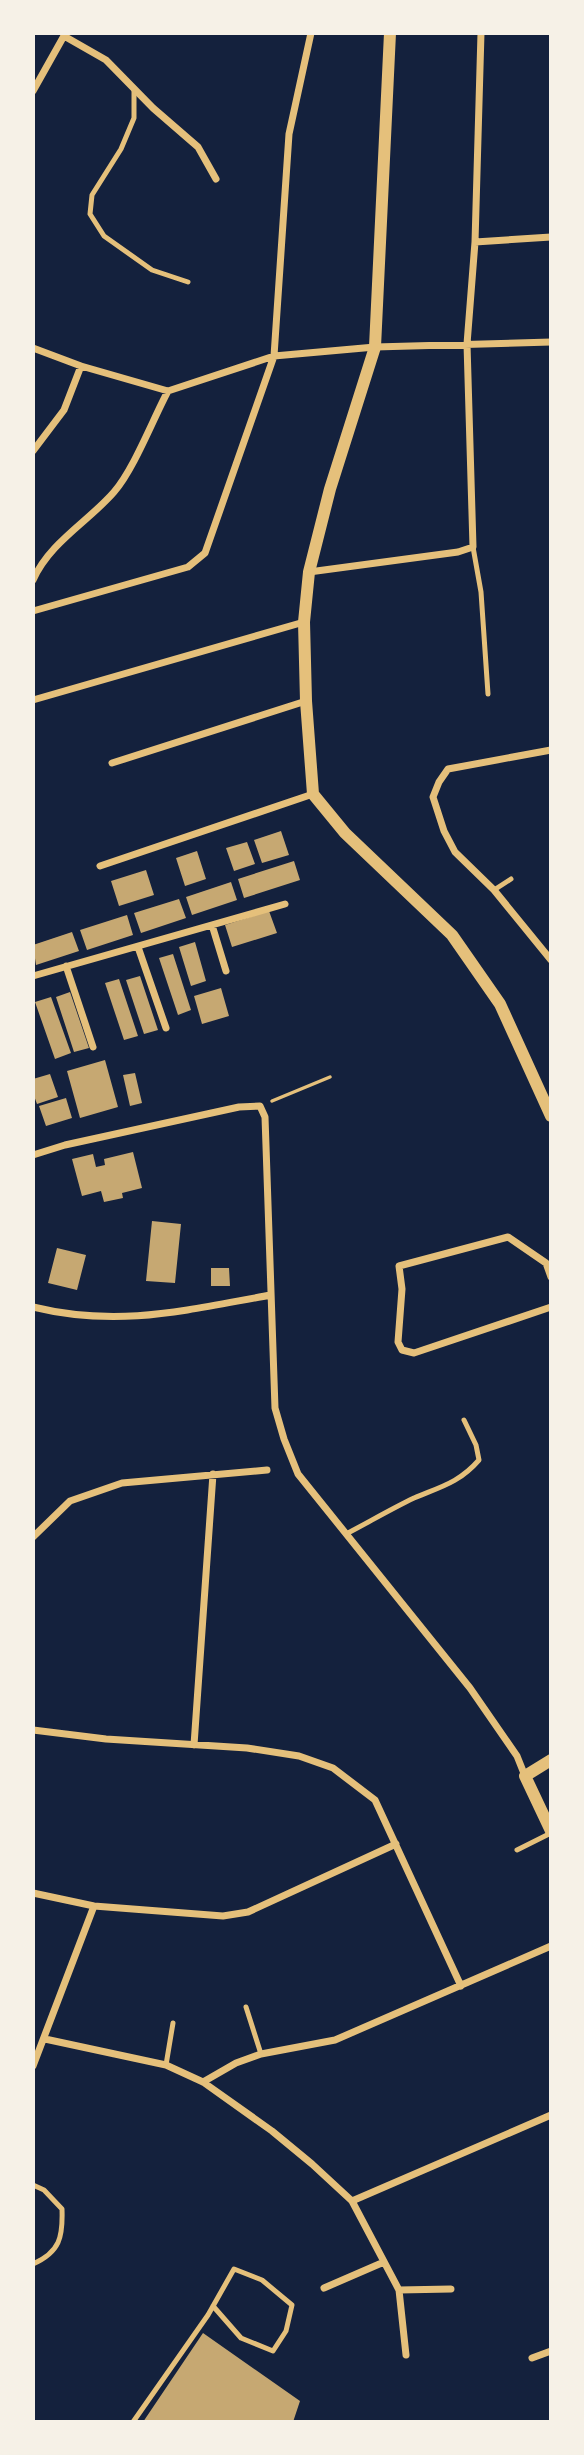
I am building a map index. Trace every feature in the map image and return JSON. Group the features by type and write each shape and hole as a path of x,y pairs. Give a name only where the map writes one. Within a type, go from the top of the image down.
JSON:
{"street":[{"path":"33,611 188,567 205,553 274,356 289,134 311,33"},
{"path":"390,33 375,347 330,489 309,572 304,622 306,701 313,794 345,833 452,935 500,1004 551,1116"},
{"path":"309,572 458,552 473,547 467,344 475,242 481,33"},
{"path":"33,92 65,35 106,60 153,108 198,146 216,179"},
{"path":"475,242 551,237"},
{"path":"33,348 81,366 168,391 274,356 375,347 551,342"},
{"path":"33,451 64,410 81,366"},
{"path":"33,580 44,557 118,486 168,391"},
{"path":"33,700 304,622"},
{"path":"111,764 306,701"},
{"path":"551,750 448,769 433,797 444,831 456,852 495,890 551,960"},
{"path":"100,866 313,794"},
{"path":"33,976 285,904"},
{"path":"212,925 226,971"},
{"path":"138,947 166,1028"},
{"path":"66,966 93,1047"},
{"path":"33,1155 65,1145 239,1107 260,1106 265,1116 275,1408 298,1474 470,1688 517,1756 551,1832"},
{"path":"551,1277 546,1263 508,1237 399,1266 402,1289 398,1342 402,1350 414,1353 551,1307"},
{"path":"33,1307 62,1314 99,1318 140,1317 271,1295"},
{"path":"33,1537 70,1501 122,1483 267,1470"},
{"path":"194,1745 213,1474"},
{"path":"33,1730 106,1739 247,1748 299,1756 333,1768 375,1800 461,1986"},
{"path":"525,1776 551,1760"},
{"path":"33,1893 94,1906 223,1916 248,1912 396,1844"},
{"path":"33,2066 94,1906"},
{"path":"203,2081 236,2063 261,2054 335,2040 551,1947"},
{"path":"45,2039 166,2064 203,2081 312,2164 352,2201 399,2291 406,2355"},
{"path":"352,2201 551,2115"},
{"path":"324,2288 384,2262"},
{"path":"399,2291 451,2289"},
{"path":"532,2358 551,2351"}],"lane":[{"path":"134,88 134,118 121,149 92,195 90,214 104,236 152,270 188,282"},
{"path":"473,547 481,592 488,694"},
{"path":"495,890 511,879"},
{"path":"346,1534 413,1499 455,1482 469,1472 479,1460 477,1444 464,1420"},
{"path":"517,1850 551,1832"},
{"path":"246,2007 261,2054"},
{"path":"166,2064 173,2023"},
{"path":"33,2185 44,2190 62,2209 63,2232 51,2254 33,2264"},
{"path":"133,2422 213,2306 234,2269 262,2280 292,2305 286,2331 273,2351 241,2338 213,2306"}],"path":[{"path":"260,1106 330,1077"}],"building":[{"path":"281,831 289,855 262,863 254,840"},
{"path":"247,842 255,864 234,871 226,848"},
{"path":"197,851 206,879 185,886 176,858"},
{"path":"294,861 300,880 244,898 238,879"},
{"path":"146,870 154,895 119,906 111,881"},
{"path":"231,882 237,900 192,915 186,897"},
{"path":"179,899 186,918 141,933 134,913"},
{"path":"269,911 277,933 232,947 225,925"},
{"path":"127,915 133,935 87,950 80,930"},
{"path":"72,932 79,951 36,965 33,945"},
{"path":"195,942 206,981 191,986 179,947"},
{"path":"173,954 191,1010 178,1015 159,958"},
{"path":"140,976 158,1030 144,1034 126,980"},
{"path":"119,979 138,1036 124,1040 105,983"},
{"path":"221,988 229,1016 202,1024 194,996"},
{"path":"70,992 89,1048 74,1052 56,997"},
{"path":"51,997 71,1053 55,1059 35,1002"},
{"path":"105,1060 118,1107 80,1118 67,1071"},
{"path":"135,1073 142,1103 130,1106 123,1075"},
{"path":"50,1074 58,1097 37,1104 33,1093 33,1079"},
{"path":"66,1098 72,1118 46,1126 39,1106"},
{"path":"133,1152 142,1188 122,1193 123,1198 104,1202 101,1191 82,1196 72,1159 93,1154 96,1167 105,1165 104,1159"},
{"path":"152,1221 181,1224 175,1283 146,1281"},
{"path":"57,1248 86,1255 77,1290 48,1283"},
{"path":"211,1268 229,1268 230,1286 211,1286"},
{"path":"203,2333 300,2401 293,2422 143,2422"}]}
